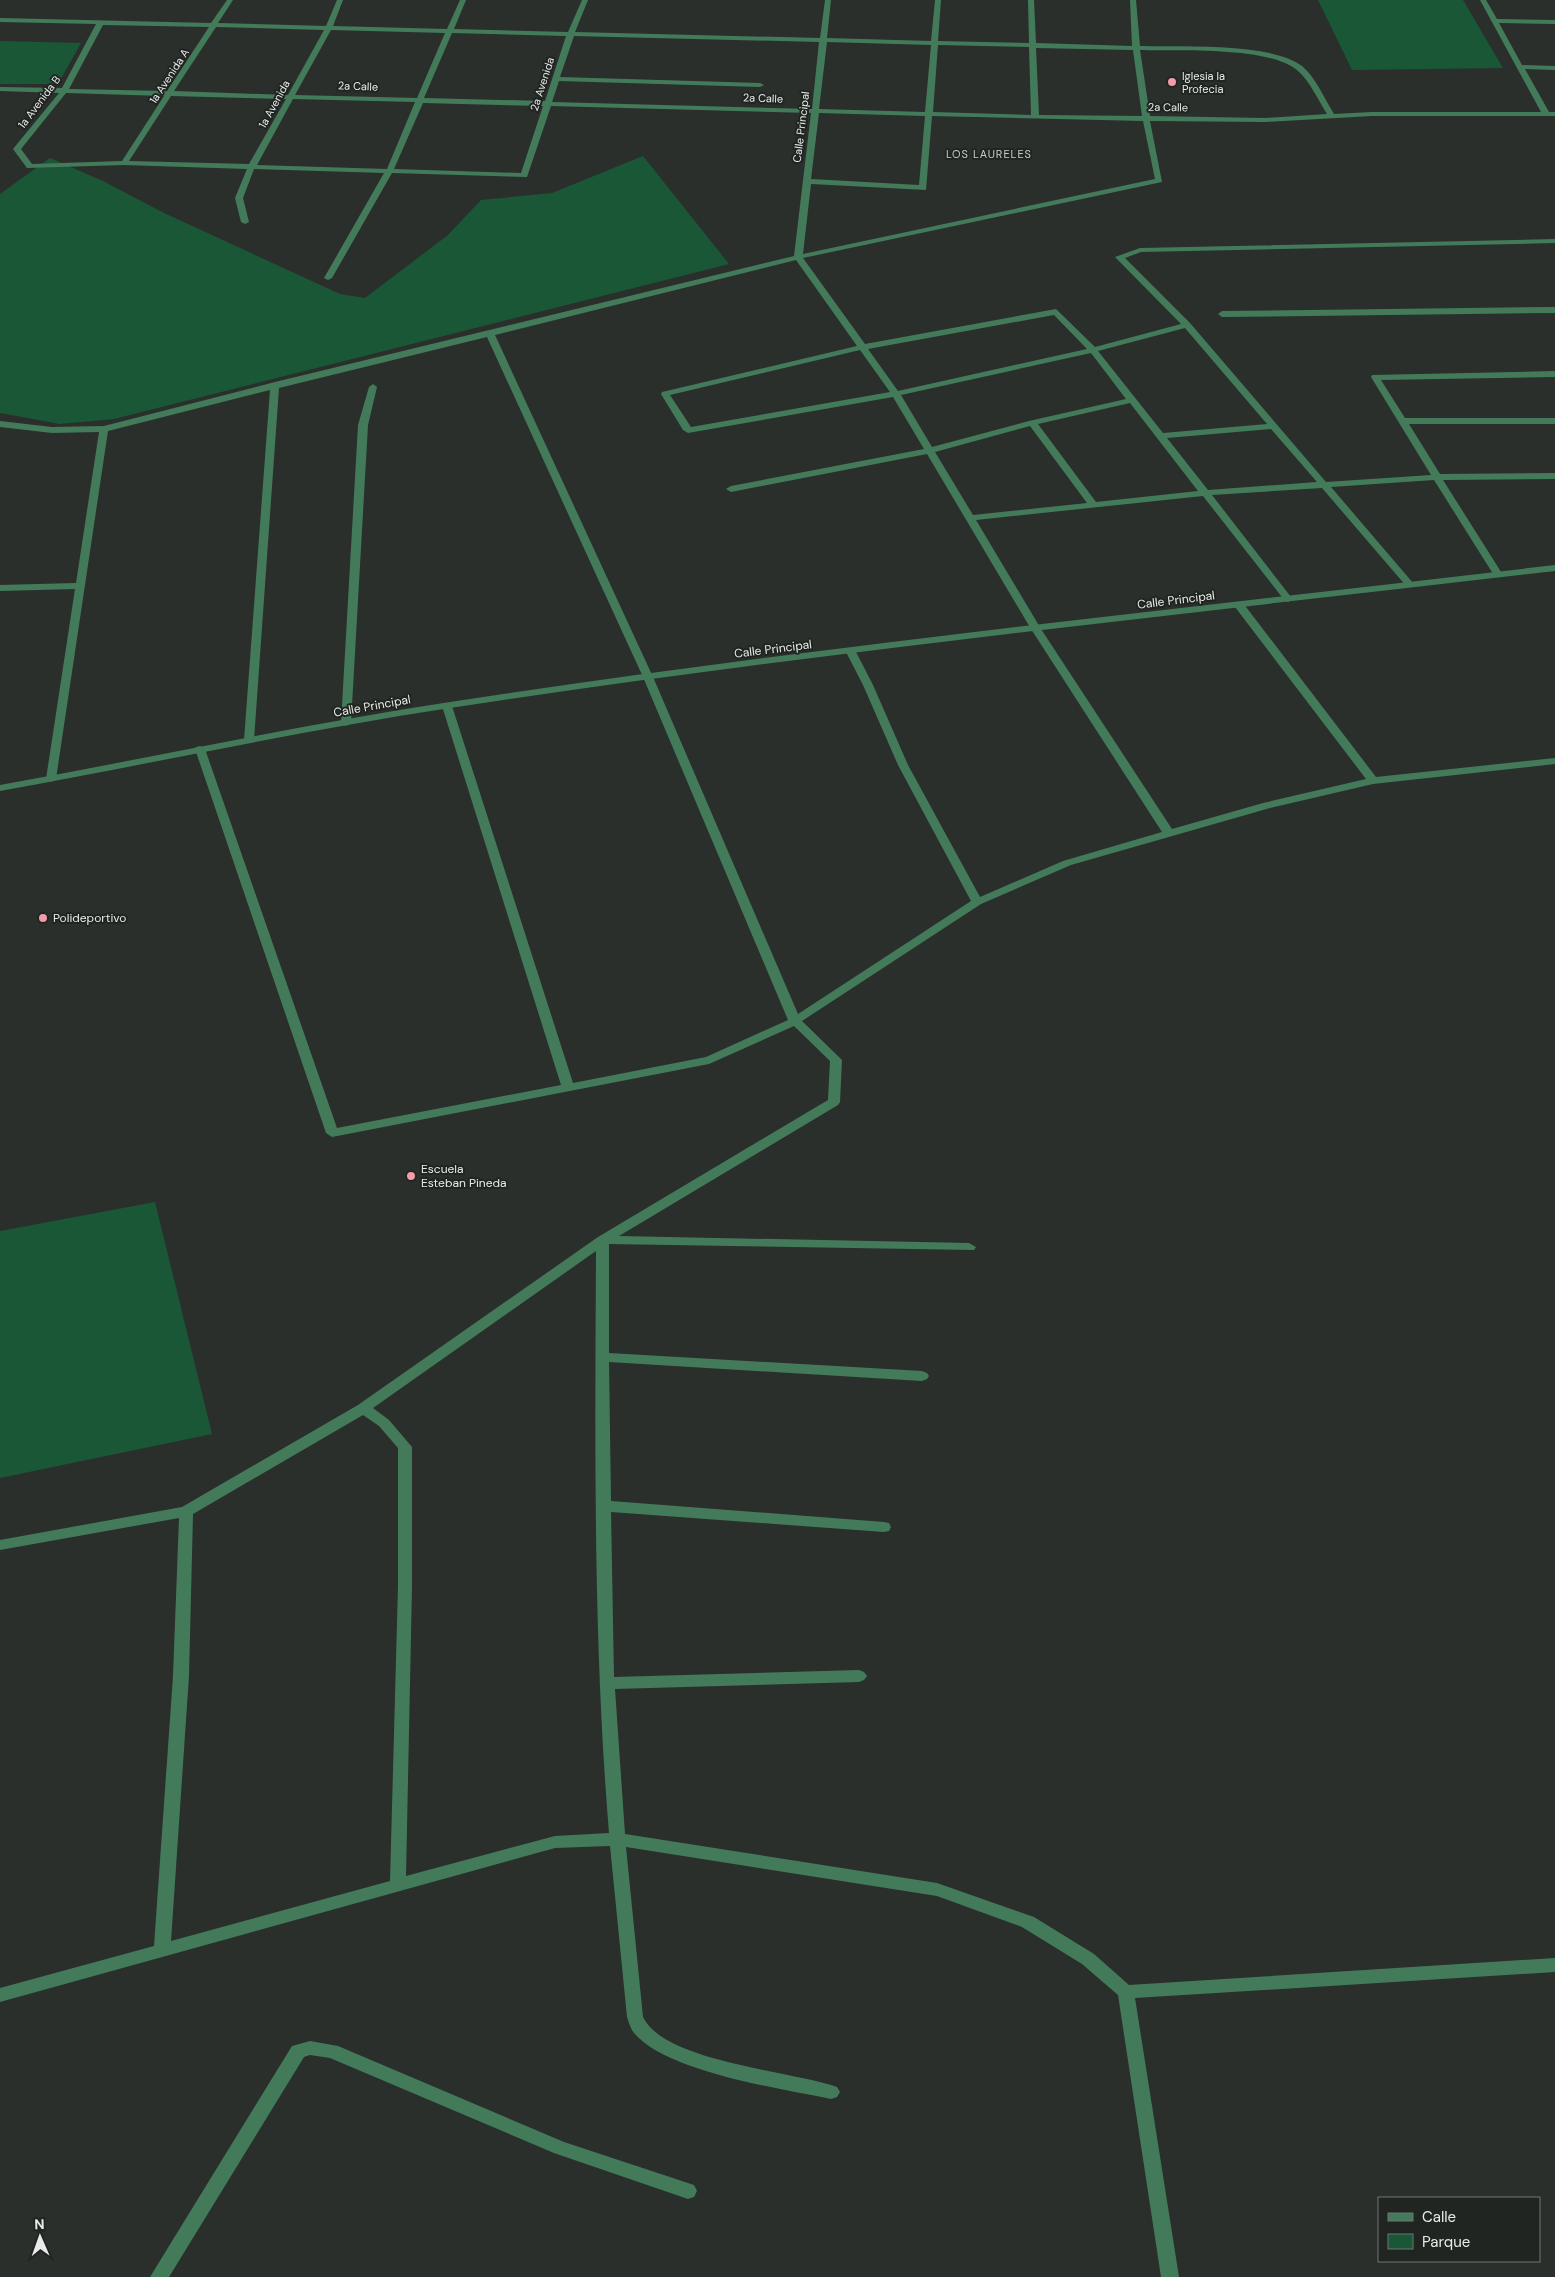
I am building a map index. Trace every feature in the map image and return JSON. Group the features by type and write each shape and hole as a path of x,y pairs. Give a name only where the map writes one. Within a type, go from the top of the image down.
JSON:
{"street":[{"name":"1a Avenida A","path":"124,163 230,0"},
{"name":"1a Avenida","path":"245,222 239,198 251,168 328,29 340,0"},
{"path":"328,278 389,172 463,0"},
{"name":"2a Avenida","path":"389,172 524,175 571,33 585,0"},
{"name":"Calle Principal","path":"798,257 828,0"},
{"path":"807,181 923,188 938,0"},
{"path":"1031,0 1035,116"},
{"path":"0,424 52,430 104,429 275,385 798,257 1159,180 1144,118 1134,49 1133,0"},
{"path":"1484,0 1546,114"},
{"path":"0,20 1223,50 1258,54 1286,61 1304,72 1332,117"},
{"path":"1497,21 1555,22"},
{"name":"1a Avenida B","path":"101,22 65,90 17,149 30,166 124,163"},
{"path":"1521,67 1555,68"},
{"path":"556,79 760,85"},
{"name":"2a Calle","path":"0,89 548,102 816,112 1264,120 1372,114 1555,114"},
{"path":"124,163 389,172"},
{"path":"1410,585 1187,325 1120,257 1140,250 1555,241"},
{"path":"798,257 896,394 1036,629 1168,832"},
{"path":"1222,314 1555,310"},
{"path":"1187,325 1093,350 896,394 688,430 665,394 862,346 1056,312 1093,350 1288,599"},
{"path":"0,1545 186,1512 363,1408 603,1240 834,1102 836,1060 795,1021 648,677 489,332"},
{"path":"1498,575 1375,377 1555,374"},
{"path":"249,740 275,385"},
{"path":"346,723 363,425 373,387"},
{"path":"731,489 930,451 1032,423 1132,400"},
{"path":"1401,421 1555,420"},
{"path":"1032,423 1094,505"},
{"path":"1160,436 1274,426"},
{"path":"51,779 104,429"},
{"path":"970,518 1205,493 1437,477 1555,476"},
{"name":"Calle Principal","path":"0,788 346,723 447,706 648,677 1555,568"},
{"path":"0,588 80,586"},
{"path":"1238,605 1373,781"},
{"path":"851,652 868,685 902,765 977,902"},
{"path":"447,706 568,1087"},
{"path":"200,749 332,1133 709,1060 795,1021 977,902 1068,863 1168,832 1267,805 1373,781 1555,761"},
{"path":"603,1240 970,1247"},
{"path":"603,1240 602,1357 607,1683 618,1839 635,2017 641,2029 672,2051 699,2062 831,2092"},
{"path":"602,1357 922,1376"},
{"path":"363,1408 384,1423 405,1447 405,1586 398,1884"},
{"path":"605,1506 884,1527"},
{"path":"162,1950 180,1676 186,1512"},
{"path":"607,1683 859,1676"},
{"path":"0,1995 555,1842 618,1839 938,1890 1028,1922 1088,1959 1126,1992 1170,2277"},
{"path":"1126,1992 1555,1965"},
{"path":"159,2277 298,2051 310,2048 332,2052 560,2148 688,2192"}],"green space":[{"path":"1318,0 1463,0 1503,68 1352,70"},
{"path":"0,41 81,43 58,84 0,84"},
{"path":"643,156 729,264 114,419 60,424 0,413 0,194 50,158 103,181 164,213 340,294 365,298 448,235 481,200 552,193"},
{"path":"155,1202 212,1434 0,1478 0,1231"}],"place":[{"name":"Iglesia la Profecia","path":"1172,82"},
{"name":"Polideportivo","path":"43,918"},
{"name":"Escuela Esteban Pineda","path":"411,1176"}],"district":[{"name":"LOS LAURELES","path":"989,154"}]}
